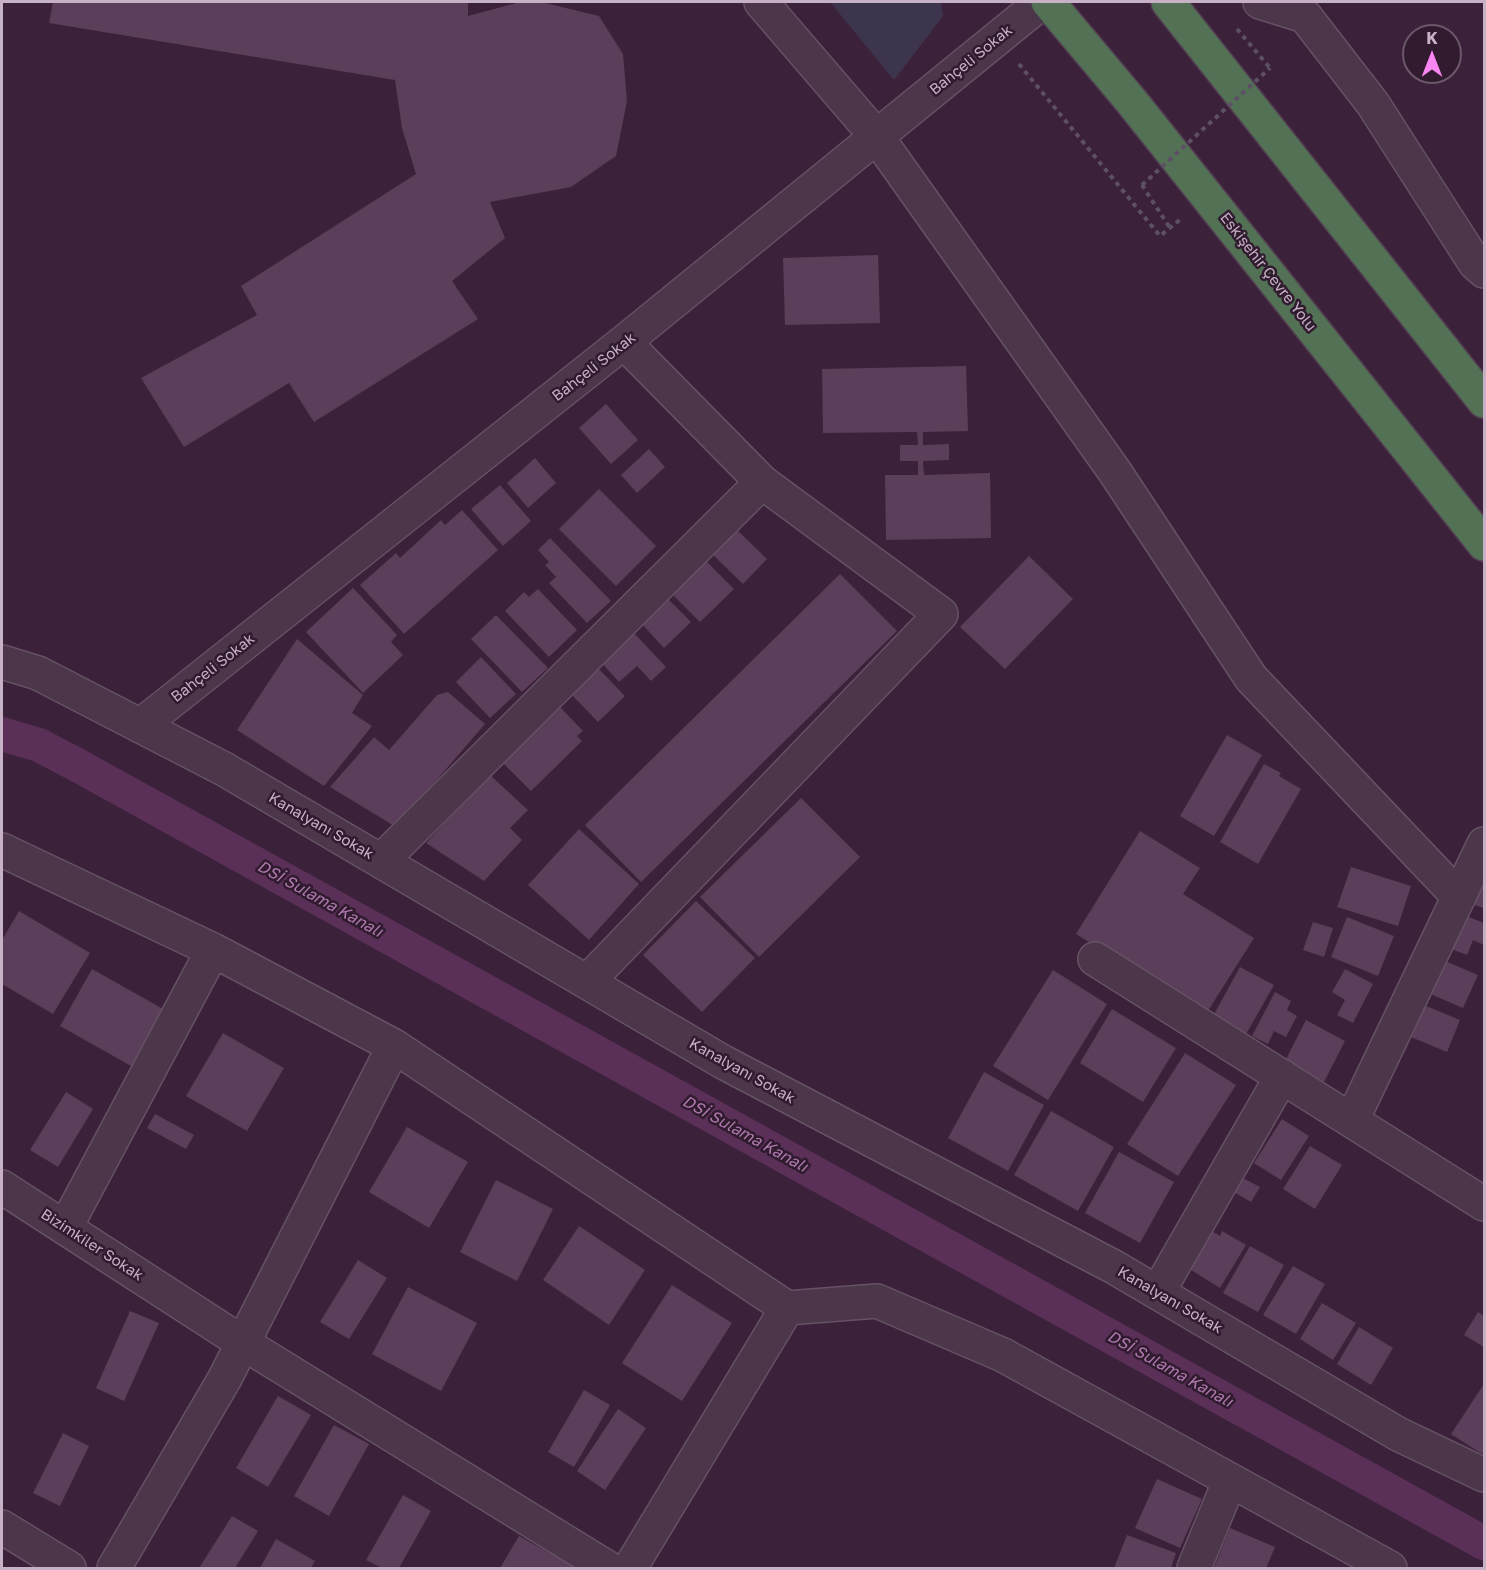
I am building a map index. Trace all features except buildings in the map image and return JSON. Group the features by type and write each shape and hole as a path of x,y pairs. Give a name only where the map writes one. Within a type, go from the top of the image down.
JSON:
{"highway":[{"name":"Eskişehir Çevre Yolu","path":"1048,2 1132,102 1485,544"},
{"path":"1168,2 1485,401"}],"street":[{"path":"762,2 877,138 1115,472 1251,678 1459,897"},
{"name":"Bahçeli Sokak","path":"140,726 624,342 1042,2"},
{"path":"1260,2 1305,16 1373,104 1475,263 1485,271"},
{"path":"587,982 941,614 762,482 624,342"},
{"path":"381,861 762,482"},
{"name":"Kanalyanı Sokak","path":"2,662 38,674 224,769 723,1062 1114,1267 1398,1434 1485,1475"},
{"path":"1352,1120 1485,844"},
{"path":"2,850 213,950 394,1046 787,1308 877,1301 1003,1355 1390,1569"},
{"path":"65,1228 213,950"},
{"path":"1095,959 1485,1204"},
{"path":"114,1569 225,1378 394,1046"},
{"path":"1158,1292 1282,1076"},
{"name":"Bizimkiler Sokak","path":"2,1187 243,1343 608,1569"},
{"path":"630,1569 787,1308"},
{"path":"1194,1569 1230,1480"},
{"path":"2,1527 69,1569"}],"path":[{"path":"1170,228 1142,185 1270,68 1231,22"},
{"path":"998,38 1160,236 1208,197"}],"shaded area":[{"path":"830,2 941,2 943,16 894,80"}],"waterway":[{"name":"DSİ Sulama Kanalı","path":"2,734 39,745 79,766 1484,1543"}]}
